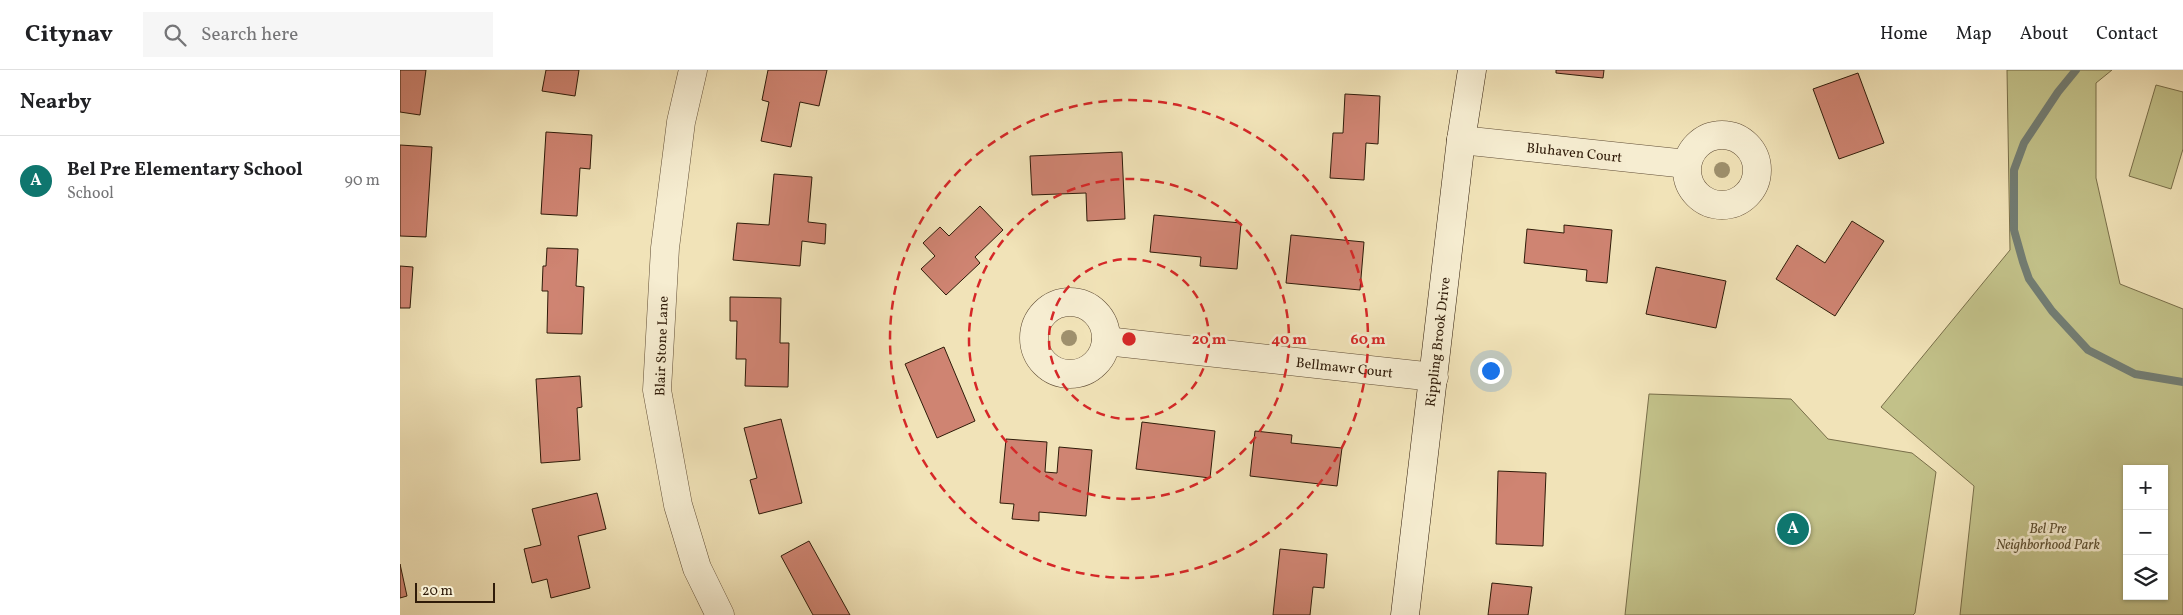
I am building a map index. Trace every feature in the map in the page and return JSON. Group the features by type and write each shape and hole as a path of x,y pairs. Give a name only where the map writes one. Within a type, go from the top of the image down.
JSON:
{"street":[{"name":"Blair Stone Lane","path":"693,70 681,122 665,248 657,390 678,506 697,568 720,615"},
{"name":"Rippling Brook Drive","path":"1405,615 1461,140 1472,70"},
{"name":"Bluhaven Court","path":"1461,140 1687,164"},
{"name":"Bellmawr Court","path":"1106,341 1434,377"}],"green space":[{"name":"Bel Pre Neighborhood Park","path":"2007,70 2112,70 2096,83 2096,178 2120,284 2183,309 2183,615 1960,615 1974,486 1881,407 2010,250"},
{"path":"2156,85 2183,92 2183,149 2171,189 2129,176"},
{"path":"1649,394 1791,399 1828,439 1912,453 1936,472 1915,613 1913,615 1625,615"}],"building":[{"path":"400,70 426,70 420,115 400,112"},
{"path":"546,70 579,70 575,96 542,91"},
{"path":"768,70 827,70 819,106 800,102 791,147 761,141 769,102 762,100"},
{"path":"1556,70 1604,70 1603,78 1556,73"},
{"path":"1858,73 1884,143 1839,159 1813,89"},
{"path":"1345,94 1380,96 1378,144 1366,143 1364,180 1330,178 1333,133 1343,133"},
{"path":"546,132 592,135 590,169 580,168 577,216 541,214"},
{"path":"400,145 432,147 426,237 400,236"},
{"path":"1122,152 1125,219 1087,221 1086,193 1032,195 1030,156"},
{"path":"774,174 812,177 808,222 826,224 825,244 802,241 800,266 733,260 737,223 769,225"},
{"path":"980,206 1003,230 975,257 980,263 946,295 921,269 935,256 923,243 940,227 949,236"},
{"path":"1154,215 1241,223 1237,269 1200,266 1201,257 1150,252"},
{"path":"1852,221 1884,241 1835,316 1776,279 1797,245 1825,263"},
{"path":"1564,225 1612,230 1607,283 1586,281 1587,270 1524,263 1527,229 1564,233"},
{"path":"1291,235 1364,242 1360,290 1286,283"},
{"path":"547,248 578,249 576,286 584,287 582,334 547,333 548,291 542,291 543,266 546,266"},
{"path":"400,266 413,267 410,308 400,308"},
{"path":"1656,267 1726,281 1716,328 1646,314"},
{"path":"730,297 781,298 780,343 789,343 788,387 745,386 746,359 736,359 737,321 730,321"},
{"path":"944,347 975,421 937,438 905,364"},
{"path":"580,376 582,407 577,408 580,460 541,463 536,379"},
{"path":"781,419 802,503 759,514 750,480 757,478 744,428"},
{"path":"1142,422 1215,431 1210,478 1136,469"},
{"path":"1255,431 1292,435 1291,443 1342,448 1337,486 1250,476"},
{"path":"1006,439 1047,442 1045,472 1057,473 1059,447 1092,450 1086,516 1039,512 1039,521 1012,519 1014,504 1000,503"},
{"path":"1498,471 1546,473 1543,546 1496,544"},
{"path":"597,493 606,529 578,536 590,588 551,598 547,579 532,583 524,549 541,545 532,509"},
{"path":"809,541 850,615 813,615 781,556"},
{"path":"1280,549 1327,554 1324,588 1313,587 1310,615 1273,615"},
{"path":"400,564 407,596 400,598"},
{"path":"1492,583 1532,587 1528,615 1488,615"}],"waterway":[{"path":"2076,70 2058,92 2024,143 2014,170 2014,230 2023,262 2029,279 2052,311 2088,350 2135,374 2183,382"}],"place":[{"name":"Bel Pre Elementary School","path":"1793,529"}]}
